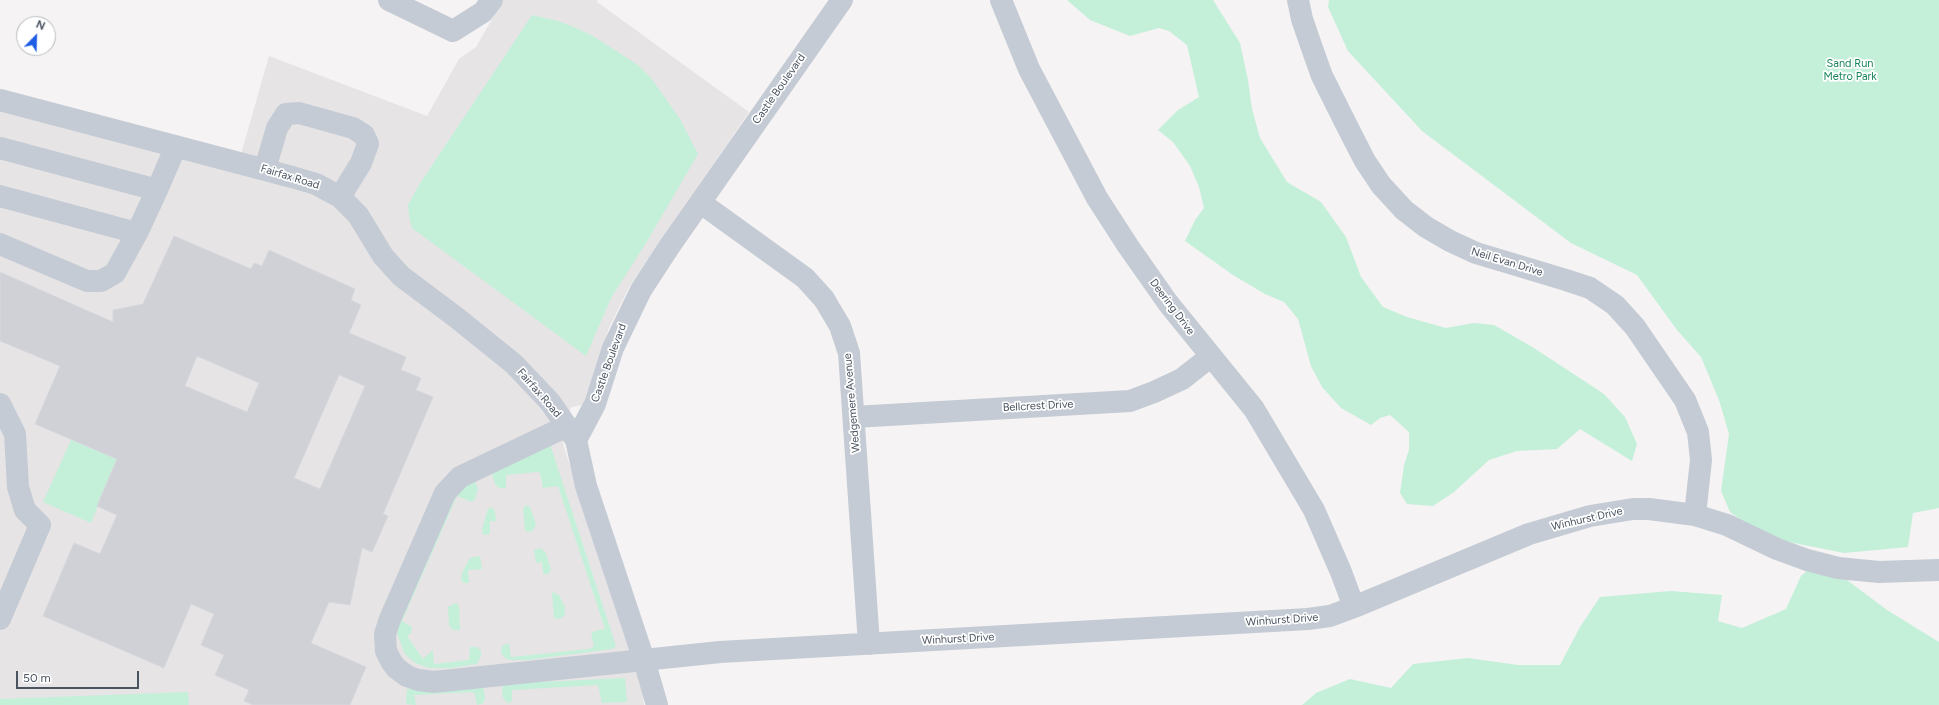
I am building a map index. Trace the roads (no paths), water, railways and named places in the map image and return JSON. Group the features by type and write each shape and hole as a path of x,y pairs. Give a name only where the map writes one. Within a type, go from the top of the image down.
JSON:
{"street":[{"path":"389,0 453,31 484,12 492,0"},
{"name":"Castle Boulevard","path":"571,433 595,404 613,348 628,313 669,247 842,0"},
{"name":"Deering Drive","path":"1001,0 1028,69 1097,198 1163,296 1210,357 1254,409 1314,510 1341,572 1354,607"},
{"name":"Neil Evan Drive","path":"1298,0 1312,51 1322,76 1347,126 1369,167 1381,185 1404,210 1426,227 1450,241 1476,253 1590,288 1615,304 1635,327 1685,400 1697,427 1701,460 1695,515"},
{"name":"Fairfax Road","path":"0,100 266,169 316,184 340,196 358,215 383,256 401,276 514,364 536,386 571,433"},
{"path":"266,169 277,128 286,114 299,113 353,128 364,135 368,144 361,163 340,196"},
{"path":"0,244 87,281 101,281 115,273 137,233 176,146"},
{"path":"0,148 157,190"},
{"path":"0,196 137,233"},
{"name":"Wedgemere Avenue","path":"701,203 795,270 824,298 840,326 848,353 854,417 869,644"},
{"name":"Bellcrest Drive","path":"854,417 1130,401 1182,379 1210,357"},
{"path":"0,404 15,434 18,487 25,510 40,525 0,619"},
{"path":"571,433 586,486 644,660 656,705"},
{"name":"Winhurst Drive","path":"571,433 486,464 454,482 445,494 390,619 385,634 386,651 391,661 396,668 407,676 418,680 434,682 720,652 1308,619 1330,616 1354,607 1523,537 1590,516 1612,512 1649,509 1695,515 1727,526 1777,549 1807,560 1838,568 1879,572 1939,570"}],"park label":[{"name":"Sand Run Metro Park","path":"1850,70"}]}
